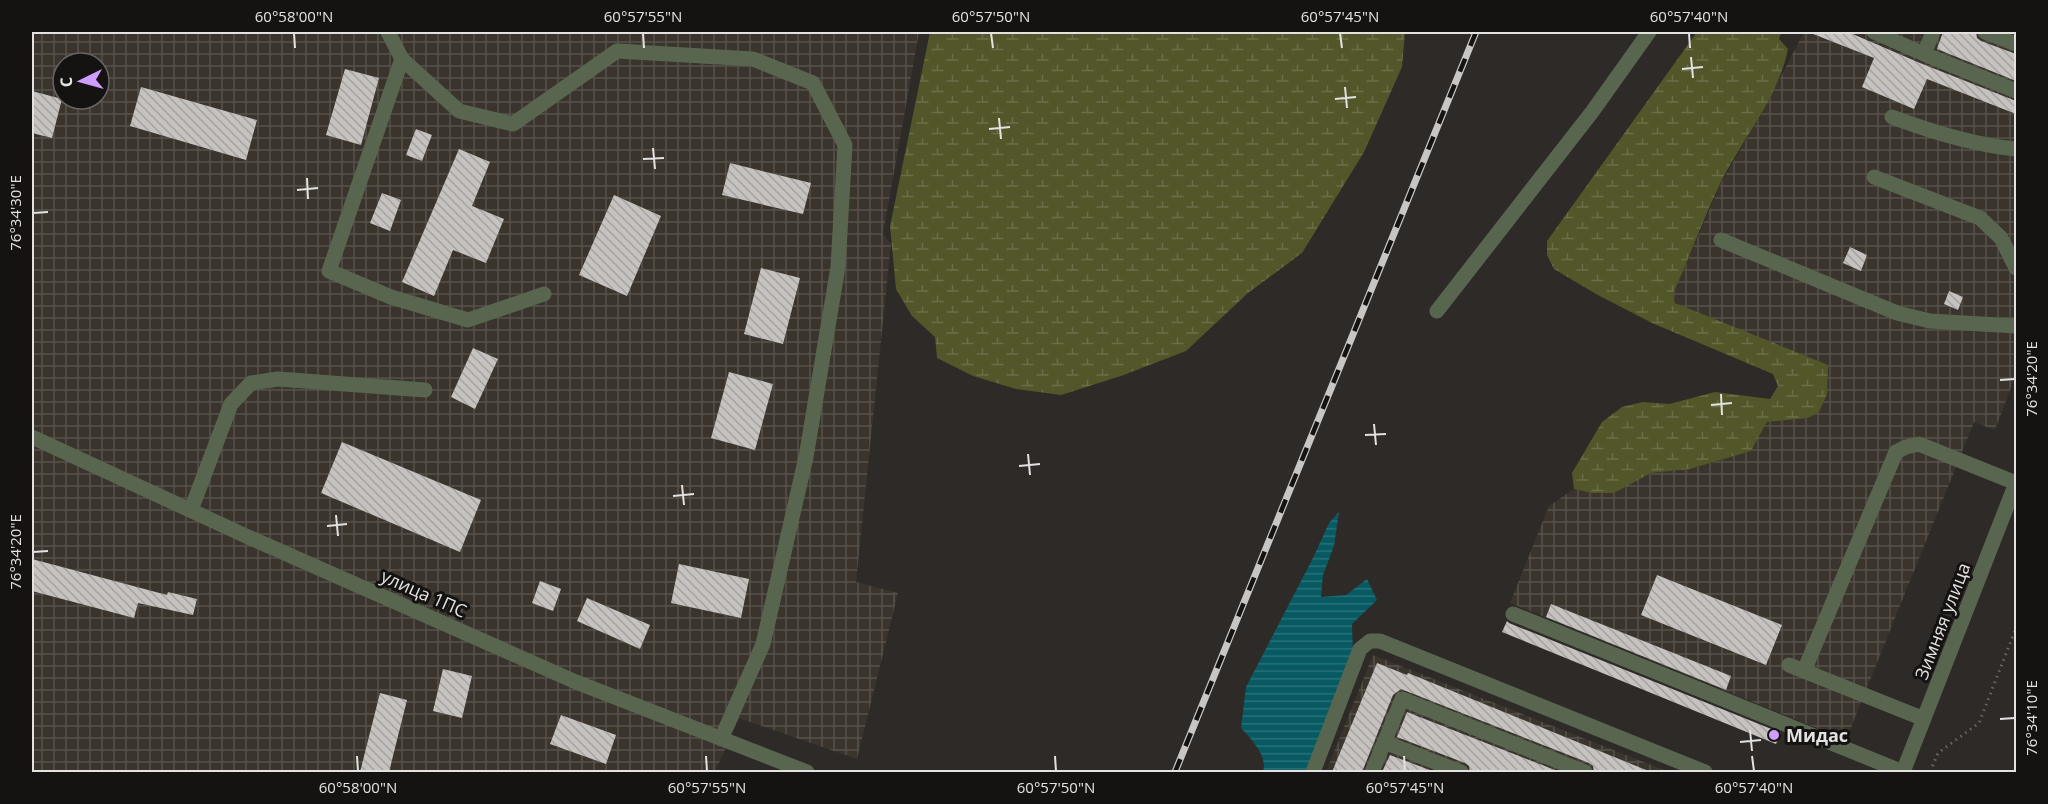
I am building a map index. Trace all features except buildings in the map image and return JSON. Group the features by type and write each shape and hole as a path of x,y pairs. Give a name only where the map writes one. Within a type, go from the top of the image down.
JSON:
{"street":[{"path":"387,32 402,59 459,111 513,124 617,51 753,59 813,83 845,146 838,267 806,457 763,644 722,739"},
{"path":"1437,311 1592,112 1648,32"},
{"path":"1924,54 1933,32"},
{"path":"1985,32 2016,44"},
{"path":"1881,33 1924,54 2016,91"},
{"path":"402,59 329,271 390,297 468,320 544,294"},
{"path":"1892,117 1930,131 1987,145 2016,149"},
{"path":"1874,177 1980,218 2001,238 2016,268"},
{"path":"1720,240 1897,313 1930,321 2016,326"},
{"path":"191,510 231,404 251,383 278,379 426,390"},
{"name":"улица 1ПС","path":"32,437 576,682 807,772"},
{"path":"1804,671 1896,452 1919,444 2016,483"},
{"name":"Зимняя улица","path":"1903,772 2016,483"},
{"path":"1513,614 1903,772"},
{"path":"1313,772 1360,648 1370,641 1380,641 1704,772"},
{"path":"1789,665 1924,719"},
{"path":"1372,772 1402,699 1585,772"},
{"path":"1384,742 1461,772"}],"path":[{"path":"1932,772 1938,753 1979,723 2016,628"}],"shaded area":[{"path":"32,32 919,32 883,234 891,244 856,582 898,593 857,759 739,718 715,772 32,772"},
{"path":"1804,32 2016,32 2016,374 1995,430 1974,422 1846,740 1510,603 1549,506 1574,489 1591,493 1614,493 1651,473 1690,469 1751,451 1767,422 1808,418 1827,394 1676,303 1673,294 1721,183 1760,116"},
{"path":"1373,655 1669,772 1326,772"}],"green space":[{"path":"930,32 1405,32 1402,67 1364,152 1302,253 1248,293 1186,351 1121,376 1061,395 1016,389 973,376 937,358 935,337 912,316 896,289 890,226"},
{"path":"1697,32 1781,32 1779,39 1788,49 1768,102 1720,184 1673,294 1675,303 1828,365 1827,394 1819,412 1808,418 1767,422 1751,451 1690,469 1651,473 1614,493 1591,493 1574,489 1572,473 1602,422 1622,407 1643,402 1669,404 1715,392 1770,399 1778,386 1773,374 1652,323 1596,294 1554,269 1547,255 1547,241"}],"water":[{"path":"1339,512 1334,546 1323,575 1321,597 1346,595 1367,579 1377,600 1352,624 1353,654 1306,772 1263,772 1261,754 1241,728 1246,687 1329,523"}],"railway":[{"path":"1175,772 1476,32"}],"place":[{"name":"Мидас","path":"1774,735"}]}
